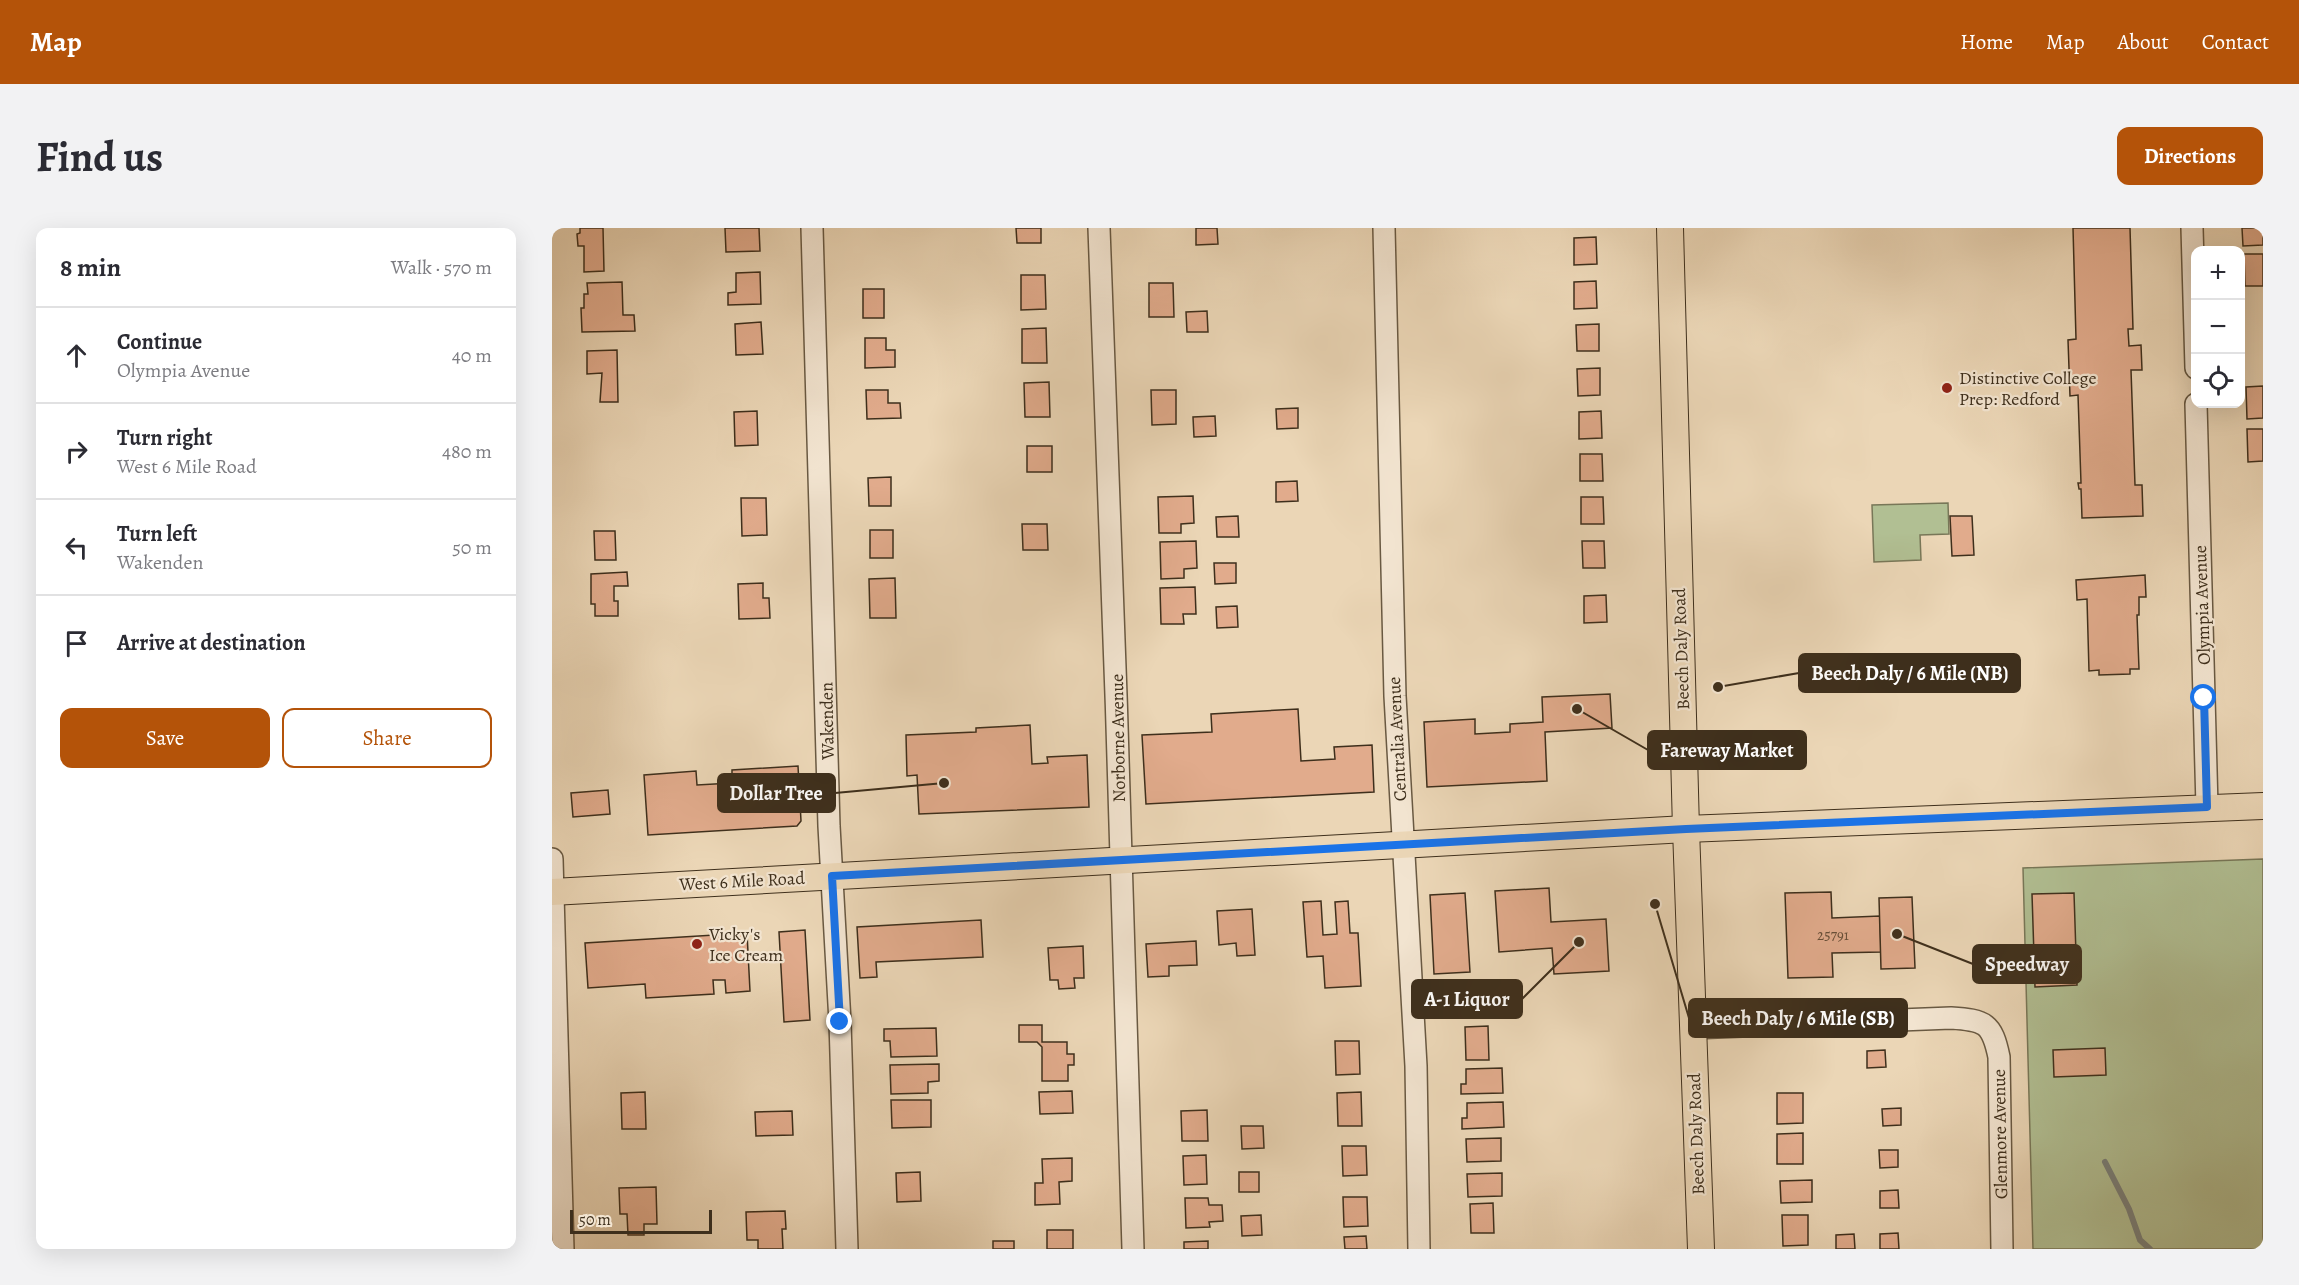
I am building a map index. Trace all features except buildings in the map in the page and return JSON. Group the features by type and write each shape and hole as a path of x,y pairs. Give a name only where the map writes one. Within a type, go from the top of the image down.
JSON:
{"main road":[{"name":"Beech Daly Road","path":"1670,228 1692,1028 1701,1249"},
{"name":"West 6 Mile Road","path":"552,892 1686,829 2263,806"}],"street":[{"name":"Wakenden","path":"812,228 846,1249"},
{"name":"Norborne Avenue","path":"1099,228 1122,860 1133,1249"},
{"name":"Centralia Avenue","path":"1384,228 1395,696 1416,1066 1419,1249"},
{"path":"2192,228 2196,354"},
{"name":"Olympia Avenue","path":"2196,408 2207,807"},
{"path":"552,860 563,1249"},
{"name":"Glenmore Avenue","path":"1692,1028 1952,1018 1971,1019 1985,1023 1994,1035 1998,1056 2002,1249"}],"green space":[{"path":"1948,503 1949,534 1920,535 1921,560 1874,562 1872,505"},
{"path":"2263,859 2263,1249 2033,1249 2023,868"}],"waterway":[{"path":"2105,1162 2129,1209 2140,1240 2150,1249"}],"place":[{"name":"Distinctive College Prep: Redford","path":"1947,388"},
{"name":"Beech Daly / 6 Mile (NB)","path":"1718,687"},
{"name":"Fareway Market","path":"1577,709"},
{"name":"Dollar Tree","path":"944,783"},
{"name":"Beech Daly / 6 Mile (SB)","path":"1655,904"},
{"name":"Speedway","path":"1897,934"},
{"name":"A-1 Liquor","path":"1579,942"},
{"name":"Vicky's Ice Cream","path":"697,944"}],"route":[{"path":"840,1022 832,876 1686,829 2207,807 2204,698"}]}
